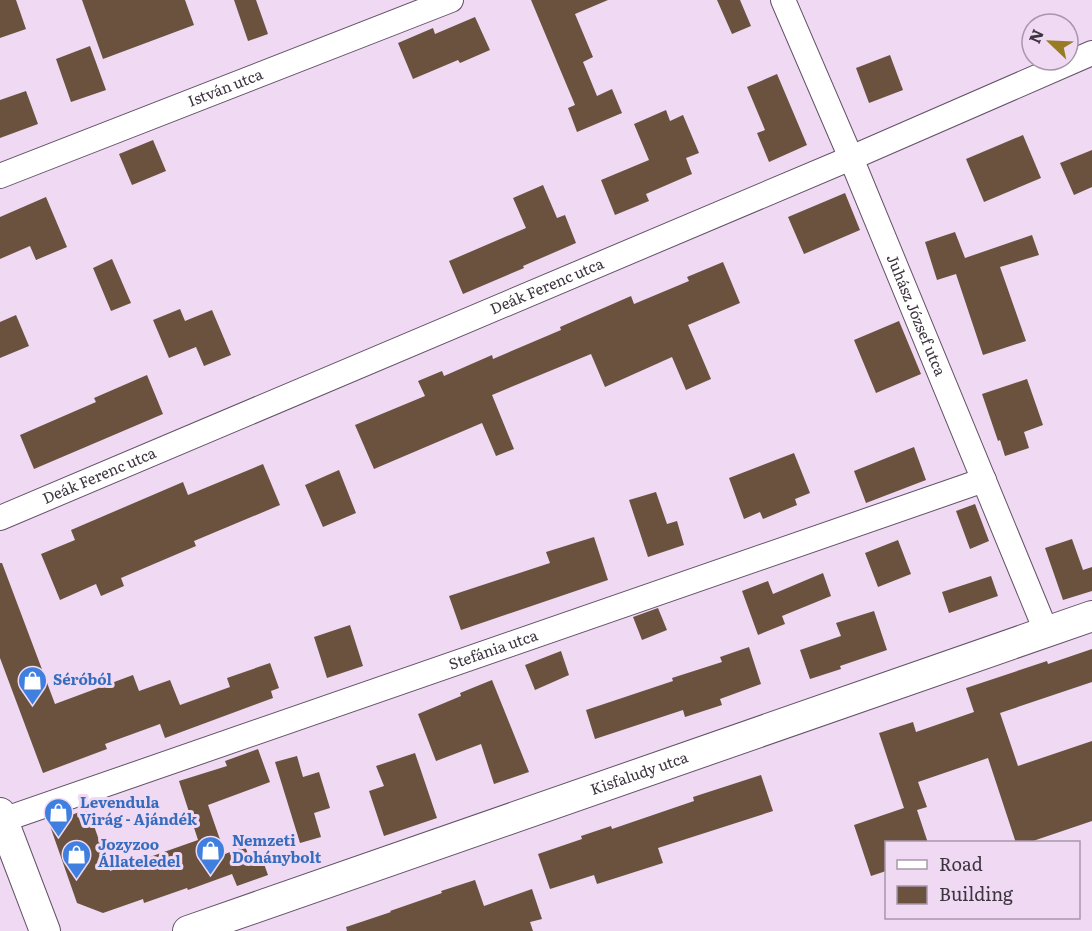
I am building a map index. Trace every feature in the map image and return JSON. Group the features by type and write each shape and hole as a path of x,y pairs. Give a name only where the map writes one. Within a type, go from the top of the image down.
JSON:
{"street":[{"name":"István utca","path":"0,176 451,0"},
{"name":"Juhász József utca","path":"783,0 851,158 1046,631"},
{"name":"Deák Ferenc utca","path":"0,518 851,158 1092,53"},
{"name":"Stefánia utca","path":"1,817 984,480"},
{"name":"Kisfaludy utca","path":"188,931 1092,616"},
{"path":"1,817 45,931"}],"building":[{"path":"0,0 16,0 26,29 0,38"},
{"path":"82,0 185,0 194,25 103,59"},
{"path":"234,0 256,0 268,34 248,41"},
{"path":"531,0 608,0 575,14 593,57 583,62 597,96 612,89 622,113 577,132 568,108 575,105"},
{"path":"717,0 740,0 751,26 732,34"},
{"path":"475,17 490,50 460,63 458,60 413,79 398,43 433,28 435,34"},
{"path":"90,46 106,90 71,102 56,59"},
{"path":"890,55 903,90 869,103 856,68"},
{"path":"777,74 807,145 769,162 757,133 765,130 747,87"},
{"path":"26,91 38,124 0,138 0,100"},
{"path":"666,110 670,121 683,115 699,153 686,158 692,174 646,194 649,201 615,215 601,180 649,160 634,124"},
{"path":"1023,135 1041,178 984,202 966,159"},
{"path":"153,140 166,171 132,185 119,154"},
{"path":"1092,150 1092,187 1074,195 1060,163"},
{"path":"543,185 557,218 565,215 576,243 463,294 449,261 526,228 513,198"},
{"path":"845,193 860,230 804,254 788,217"},
{"path":"46,197 67,247 36,260 30,246 0,259 0,217"},
{"path":"955,232 965,258 1032,235 1039,255 1000,267 1026,341 983,355 956,274 937,280 925,242"},
{"path":"112,259 131,303 111,311 93,268"},
{"path":"723,262 740,303 688,325 711,379 686,390 672,357 605,387 591,354 492,395 514,449 496,456 482,423 374,469 355,425 425,396 418,381 442,371 444,376 492,355 493,359 561,330 560,327 631,296 634,304 689,281 687,277"},
{"path":"180,309 185,321 212,310 231,355 204,366 196,347 169,358 153,320"},
{"path":"16,315 29,346 0,358 0,322"},
{"path":"899,321 921,374 876,393 854,340"},
{"path":"147,375 163,414 34,469 20,435 96,402 94,398"},
{"path":"1027,379 1043,425 1024,432 1029,448 1005,456 982,394"},
{"path":"914,447 926,480 866,503 854,471"},
{"path":"794,453 810,493 795,499 797,505 763,519 760,512 744,519 729,478"},
{"path":"263,464 280,505 194,541 196,546 121,578 124,586 101,596 96,584 60,600 41,554 75,540 71,530 183,482 188,495"},
{"path":"339,470 356,513 323,527 305,485"},
{"path":"656,492 667,524 677,521 684,545 648,557 629,500"},
{"path":"975,504 989,541 970,549 956,511"},
{"path":"594,537 608,580 461,630 449,596 550,563 546,552"},
{"path":"1072,539 1083,570 1092,567 1092,591 1063,600 1045,548"},
{"path":"898,540 911,574 878,587 865,553"},
{"path":"0,563 2,563 55,704 133,675 139,691 170,680 180,705 230,687 227,678 270,663 279,688 271,691 273,698 165,738 160,724 105,744 107,749 43,773 0,658"},
{"path":"823,573 831,596 782,616 785,624 758,635 742,591 768,581 773,594"},
{"path":"991,576 998,596 949,613 942,592"},
{"path":"658,608 667,630 642,640 633,617"},
{"path":"874,611 887,650 810,679 800,650 841,636 836,623"},
{"path":"350,625 363,666 327,678 314,637"},
{"path":"749,647 761,684 720,699 722,705 685,717 683,710 595,739 586,710 673,681 672,678 722,662 720,657"},
{"path":"1092,649 1092,682 1000,713 1018,766 1092,741 1092,821 1033,841 1015,841 988,758 918,782 927,807 917,810 927,841 885,841 885,871 871,876 854,825 904,808 879,733 913,722 916,732 974,712 966,688 1047,661 1048,664"},
{"path":"561,651 569,675 535,690 525,665"},
{"path":"492,680 529,772 494,784 481,744 436,761 418,714"},
{"path":"258,749 270,782 208,805 225,854 245,846 248,854 259,850 268,875 237,886 232,874 188,890 187,888 144,903 143,899 103,913 77,903 49,823 88,809 110,871 198,840 179,781 227,766 225,761"},
{"path":"415,753 437,818 384,836 369,791 384,786 376,766"},
{"path":"297,756 303,777 319,772 330,808 314,813 321,837 300,843 275,762"},
{"path":"761,775 773,811 658,848 663,863 597,884 594,875 550,889 538,854 582,839 581,836 611,826 612,829 694,801 693,797"},
{"path":"475,880 484,906 532,889 542,919 530,922 533,931 347,931 346,927"}],"place":[{"name":"Séróból","path":"32,706"},
{"name":"Levendula Virág - Ajándék","path":"59,838"},
{"name":"Nemzeti Dohánybolt","path":"211,876"},
{"name":"Jozyzoo Állateledel","path":"77,880"}]}
